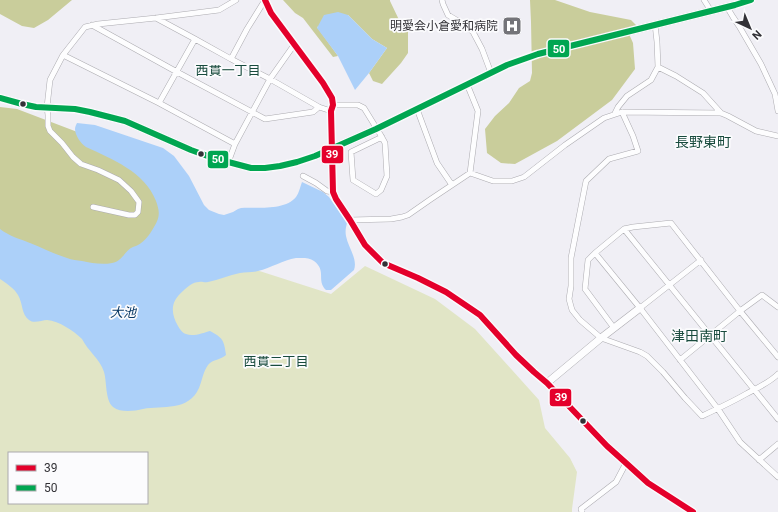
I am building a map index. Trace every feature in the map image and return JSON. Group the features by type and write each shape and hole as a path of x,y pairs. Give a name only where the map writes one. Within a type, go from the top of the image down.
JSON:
{"street":[{"path":"93,207 135,216 138,212 139,202 131,191 119,180 81,164 50,131 48,126 47,107 50,80 63,55 85,27 130,20 219,10 236,0"},
{"path":"231,59 265,0 272,13 323,83 332,98 333,192 365,245 383,263 446,292 480,315 516,355 547,383 626,464 648,483 693,512"},
{"path":"442,0 448,15 473,32 482,48 491,73"},
{"path":"704,0 711,11"},
{"path":"0,98 36,107 75,109 125,120 191,150 213,158 251,168 265,168 297,162 332,148 417,110 467,84 522,59 751,0"},
{"path":"727,7 761,64 774,94 778,109"},
{"path":"156,18 319,107 332,108 358,104 364,108 376,129 382,137 385,143 387,176 381,190 376,194 353,180 351,152 382,137"},
{"path":"615,113 627,96 651,80 658,67 658,42 655,24"},
{"path":"92,25 265,118 312,112 319,107"},
{"path":"160,103 195,39"},
{"path":"228,162 235,144 270,79 294,45"},
{"path":"63,55 160,103 235,144"},
{"path":"658,67 703,93 721,113"},
{"path":"350,220 402,218 470,173 478,111 467,84"},
{"path":"417,110 437,163 452,185"},
{"path":"622,112 633,136 638,152 609,159 586,181 572,258 569,299 572,310 580,320 601,338 640,352 646,356 663,372 702,416 754,390 772,380 778,374"},
{"path":"470,173 493,181 512,181 524,177 565,145 604,118 615,113 622,112 721,113 756,131 778,136"},
{"path":"303,176 316,182 327,191 333,192"},
{"path":"614,328 585,289 588,260 624,229 671,223 740,311 777,355"},
{"path":"624,229 778,419"},
{"path":"595,253 640,308 718,409 740,442 778,477"},
{"path":"547,383 601,338 701,260"},
{"path":"680,360 762,295 778,307"},
{"path":"759,460 778,444"},
{"path":"582,512 581,509 616,482 626,464"}],"green space":[{"path":"0,0 72,0 48,20 34,28 22,26 0,14"},
{"path":"283,0 390,0 401,24 408,29 408,53 382,84 373,81 369,73 387,48 372,39 348,15 317,27 338,56 333,57 303,18 295,13"},
{"path":"530,0 555,0 590,12 631,20 638,27 629,34 633,43 635,69 612,100 557,141 515,164 501,163 487,153 485,129 495,116 509,103 519,88 530,81 532,73"},
{"path":"0,107 17,109 101,141 158,190 162,226 126,269 72,267 0,233"},
{"path":"0,132 182,246 331,294 365,266 435,299 475,329 539,400 545,428 570,458 577,472 572,512 0,512"}],"water":[{"path":"338,12 348,15 372,39 387,48 355,90 338,56 317,28 324,15"},
{"name":"大池","path":"77,123 95,125 163,148 174,156 189,176 204,205 209,210 219,214 224,215 241,208 270,207 285,204 296,197 302,182 323,192 329,197 347,223 346,234 354,257 354,270 331,290 326,290 323,286 321,272 318,265 314,261 307,258 291,259 256,272 240,273 212,281 197,282 190,285 179,295 174,303 173,311 175,321 183,333 189,335 210,331 214,333 222,340 226,355 208,365 199,388 194,396 182,404 132,411 116,409 110,404 102,367 82,339 71,330 56,322 47,320 36,322 26,318 20,298 16,292 0,279 0,229 7,234 69,259 104,264 116,262 130,248 143,242 150,234 156,223 159,211 151,191 144,182 136,174 117,162 84,146 75,131"}],"transit line":[{"name":"39","path":"265,0 271,13 323,83 332,98 333,192 365,245 383,263 446,292 480,315 516,355 547,383 607,446 648,483 693,512"},
{"name":"50","path":"0,98 36,107 75,109 125,121 213,158 251,168 265,168 297,162 315,156 376,129 507,65 538,54 751,0"}],"place":[{"name":"明愛会小倉愛和病院","path":"512,26"}],"district":[{"name":"西貫一丁目","path":"228,70"},
{"name":"長野東町","path":"703,142"},
{"name":"津田南町","path":"699,336"},
{"name":"西貫二丁目","path":"276,361"}]}
